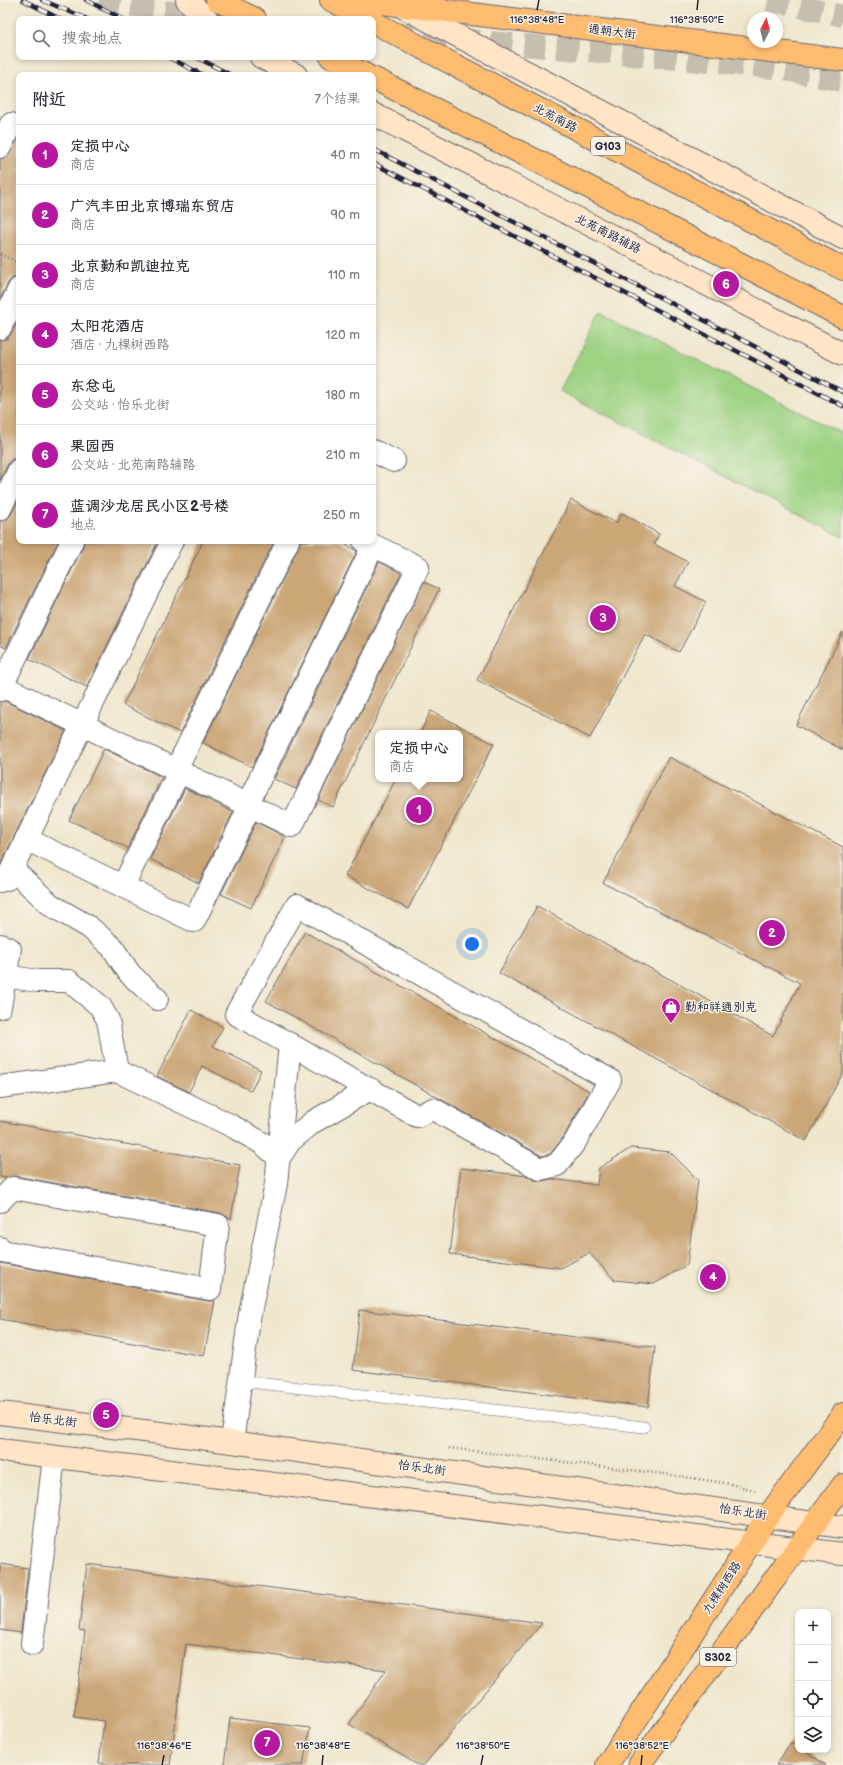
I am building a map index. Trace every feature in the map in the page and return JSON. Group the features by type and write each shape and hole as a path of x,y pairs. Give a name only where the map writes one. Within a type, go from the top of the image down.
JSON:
{"main road":[{"path":"187,0 204,16"},
{"path":"218,0 249,16"},
{"path":"331,0 361,16"},
{"name":"通朝大街","path":"358,0 394,3 843,60"},
{"path":"394,3 843,238"},
{"name":"北苑南路","path":"376,24 843,269"},
{"path":"267,60 290,72"},
{"path":"337,60 360,72"},
{"path":"376,80 843,317"},
{"name":"北苑南路辅路","path":"376,116 843,354"},
{"name":"怡乐北街","path":"0,1413 232,1442 688,1504 843,1527"},
{"name":"九棵树西路","path":"607,1765 752,1543 768,1516 843,1414"},
{"path":"0,1450 843,1554"},
{"name":"S302","path":"639,1765 843,1485"}],"street":[{"path":"0,147 10,123"},
{"path":"0,328 16,295"},
{"path":"376,452 394,461"},
{"path":"0,509 16,476"},
{"path":"71,544 1,687 292,826 418,567 370,544"},
{"path":"157,999 130,974 112,947 89,927 51,905 6,875 26,839 171,544"},
{"path":"123,886 287,544"},
{"path":"26,839 194,921 249,805 368,544"},
{"path":"297,905 610,1080 575,1142 557,1165 540,1169 433,1109 417,1116 370,1089 236,1014 297,905"},
{"path":"0,945 10,949 3,982 0,1007"},
{"path":"3,982 69,981 100,1006 108,1020 117,1071"},
{"path":"232,1442 250,1313 276,1184 290,1044"},
{"path":"0,1087 117,1071 236,1129 262,1143 279,1158"},
{"path":"279,1158 290,1141 313,1122 370,1089"},
{"path":"0,1201 14,1188 218,1225 210,1289 2,1251 0,1248"},
{"path":"32,1644 54,1457"}],"lane":[{"path":"240,1381 644,1427"}],"path":[{"path":"0,254 16,262"}],"green space":[{"path":"601,311 843,434 843,537 560,391"}],"building":[{"path":"16,142 16,277 12,278 8,283 0,299 0,159 7,157"},
{"path":"16,324 16,458 12,459 8,464 0,480 0,340 7,339"},
{"path":"571,500 616,523 622,513 659,534 654,544 688,562 675,586 706,602 679,652 645,634 590,738 477,680"},
{"path":"16,505 16,544 57,544 6,648 0,645 0,521 7,520"},
{"path":"83,544 157,544 87,687 29,659"},
{"path":"202,544 273,544 180,733 123,705"},
{"path":"299,544 344,544 357,551 252,767 203,743"},
{"path":"379,562 401,573 296,789 274,779"},
{"path":"424,582 439,589 333,807 318,800"},
{"path":"843,632 843,750 796,725"},
{"path":"5,701 66,731 0,865 0,702"},
{"path":"431,711 494,744 408,909 345,876 394,782 463,782 463,730 422,730"},
{"path":"104,749 162,777 128,848 69,820"},
{"path":"669,757 843,847 843,1073 806,1141 499,973 537,906 773,1036 800,983 603,883"},
{"path":"185,788 233,812 199,883 150,859"},
{"path":"256,822 285,837 251,908 221,894"},
{"path":"305,932 589,1091 565,1135 550,1154 542,1156 266,1001"},
{"path":"191,1010 223,1027 213,1046 261,1070 251,1091 202,1066 189,1092 157,1076"},
{"path":"0,1121 240,1165 231,1219 220,1213 15,1176 6,1178 0,1177"},
{"path":"631,1148 670,1152 698,1180 687,1265 654,1284 615,1280 589,1253 561,1268 450,1254 461,1168 527,1176 534,1180 542,1181 551,1179 597,1185 599,1168"},
{"path":"0,1263 208,1301 215,1301 204,1356 0,1319"},
{"path":"360,1310 655,1347 648,1407 353,1370"},
{"path":"0,1564 28,1568 21,1633 0,1630"},
{"path":"87,1564 542,1623 424,1765 418,1765 349,1724 386,1670 186,1644 170,1765 113,1765 99,1763 104,1721 74,1717 85,1631 79,1630"},
{"path":"230,1718 310,1728 303,1765 224,1765"},
{"path":"791,1742 795,1745 795,1753 808,1753 826,1765 776,1765"}],"tunnel":[{"path":"99,0 171,12 212,16"},
{"path":"768,0 843,16"},
{"path":"392,33 774,68 843,81"}],"railway":[{"path":"23,0 54,16"},
{"path":"42,0 80,16"},
{"path":"86,0 117,16"},
{"path":"174,60 197,72"},
{"path":"202,60 225,72"},
{"path":"376,151 843,392"},
{"path":"376,165 843,406"}],"place":[{"name":"果园西","path":"726,284"},
{"name":"北京勤和凯迪拉克","path":"603,618"},
{"name":"定损中心","path":"419,810"},
{"name":"广汽丰田北京博瑞东贸店","path":"772,933"},
{"name":"勤和祥通别克","path":"671,1024"},
{"name":"太阳花酒店","path":"713,1277"},
{"name":"东总屯","path":"106,1415"},
{"name":"蓝调沙龙居民小区2号楼","path":"267,1743"}]}
